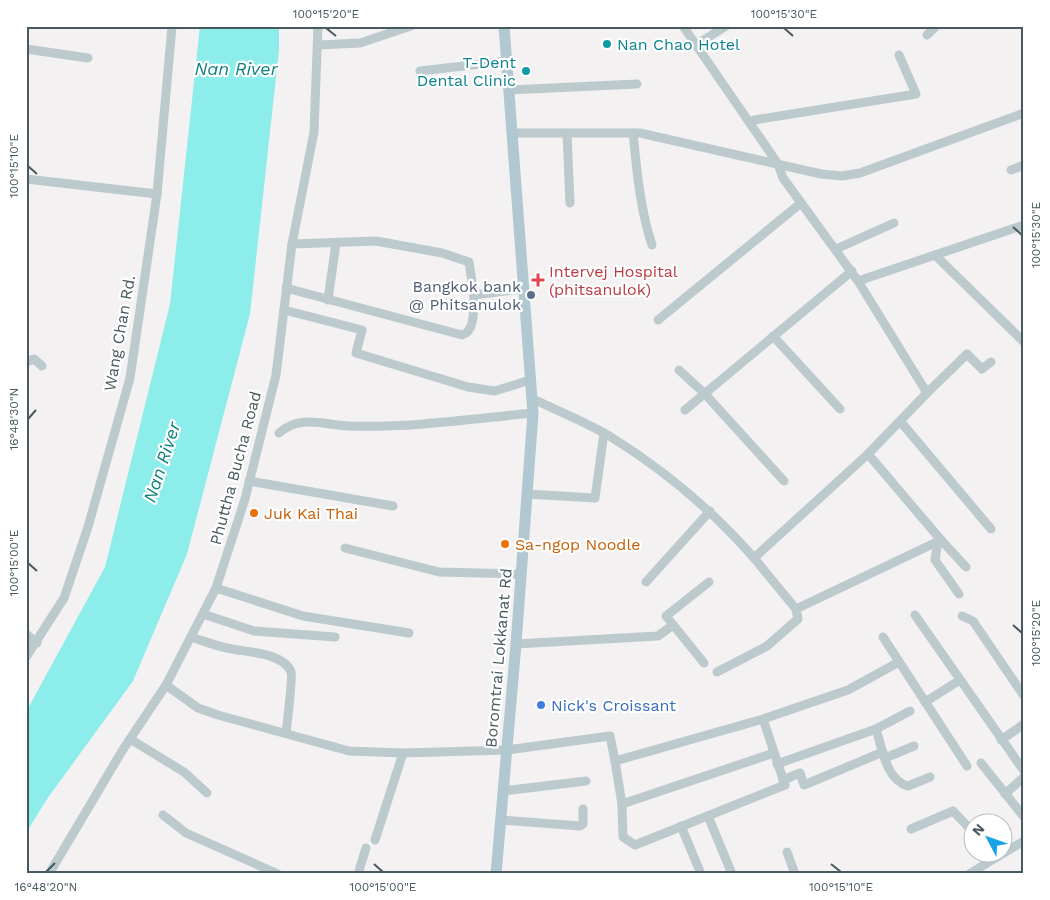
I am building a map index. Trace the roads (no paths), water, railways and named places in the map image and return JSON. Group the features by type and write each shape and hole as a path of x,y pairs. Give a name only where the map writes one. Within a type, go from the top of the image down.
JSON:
{"main road":[{"name":"Boromtrai Lokkanat Rd","path":"496,874 516,644 533,413 522,289 504,26"}],"street":[{"name":"Wang Chan Rd.","path":"26,658 64,598 88,528 130,378 157,194 172,26"},
{"name":"Phuttha Bucha Road","path":"49,874 130,739 166,685 216,588 249,481 276,375 292,244 314,132 319,45 318,26"},
{"path":"319,45 360,44 412,26"},
{"path":"683,26 750,122 801,203 852,271 926,393"},
{"path":"696,45 726,26"},
{"path":"927,35 936,26"},
{"path":"26,49 88,58"},
{"path":"750,122 916,94 899,55"},
{"path":"420,71 507,61"},
{"path":"509,90 637,84"},
{"path":"512,133 633,133 821,174 842,176 860,173 1024,113"},
{"path":"567,133 570,203"},
{"path":"633,133 641,201 652,245"},
{"path":"1011,170 1024,165"},
{"path":"26,179 157,194"},
{"path":"658,320 801,203"},
{"path":"836,249 894,223"},
{"path":"858,281 1024,225"},
{"path":"286,288 462,335 467,334 471,329 474,295 469,262 442,253 376,241 292,244"},
{"path":"328,300 336,243"},
{"path":"935,255 1024,342"},
{"path":"685,410 852,271"},
{"path":"474,295 522,289"},
{"path":"284,310 362,330 356,353 468,387 495,391 530,380"},
{"path":"773,336 840,409"},
{"path":"754,558 868,454 926,393 967,354 982,369 990,362"},
{"path":"26,362 34,360 42,366"},
{"path":"679,370 705,394 784,481"},
{"path":"531,398 604,433 667,477 710,511 754,558 796,609 798,619 795,623 767,646 717,672"},
{"path":"279,432 293,424 307,420 349,426 414,425 533,413"},
{"path":"900,421 991,530"},
{"path":"527,494 594,498 604,433"},
{"path":"868,454 940,540 966,567"},
{"path":"249,481 393,506"},
{"path":"646,582 710,511"},
{"path":"940,540 935,560 960,594"},
{"path":"796,609 940,540"},
{"path":"345,548 439,572 521,574"},
{"path":"704,664 666,616 709,582"},
{"path":"216,588 302,616 408,633"},
{"path":"203,614 254,631 335,637"},
{"path":"915,615 1024,772"},
{"path":"962,616 973,621 1024,696"},
{"path":"516,644 658,636 673,625"},
{"path":"26,634 37,643"},
{"path":"191,637 232,650 246,650 267,655 288,667 292,680 286,733"},
{"path":"883,637 967,766"},
{"path":"615,761 763,719 848,690 899,662"},
{"path":"925,702 960,680"},
{"path":"166,685 198,708 349,750 403,753 507,750 610,736 622,804 623,837 635,844 785,785 763,719"},
{"path":"777,764 876,729 910,711"},
{"path":"1001,740 1024,724"},
{"path":"876,729 892,774 904,785 913,785 930,778"},
{"path":"130,739 184,772 207,793"},
{"path":"783,780 800,773 804,784 914,746"},
{"path":"375,840 403,753"},
{"path":"622,804 774,753"},
{"path":"981,763 1024,817"},
{"path":"1006,794 1024,777"},
{"path":"503,791 586,781"},
{"path":"501,820 580,826 583,824 583,809"},
{"path":"911,829 953,811 962,820"},
{"path":"163,815 186,833 278,874"},
{"path":"708,816 732,874"},
{"path":"681,826 701,874"},
{"path":"1012,846 1024,840"},
{"path":"358,874 366,848"},
{"path":"786,852 795,874"},
{"path":"969,874 985,862"}],"water":[{"name":"Nan River","path":"200,26 279,26 279,50 250,314 187,554 133,681 47,799 26,833 26,712 105,567 170,304"}],"place":[{"name":"Nan Chao Hotel","path":"607,44"},
{"name":"T-Dent Dental Clinic","path":"526,71"},
{"name":"Intervej Hospital (phitsanulok)","path":"538,280"},
{"name":"Bangkok bank @ Phitsanulok","path":"531,295"},
{"name":"Juk Kai Thai","path":"254,513"},
{"name":"Sa-ngop Noodle","path":"505,544"},
{"name":"Nick's Croissant","path":"541,705"}]}
